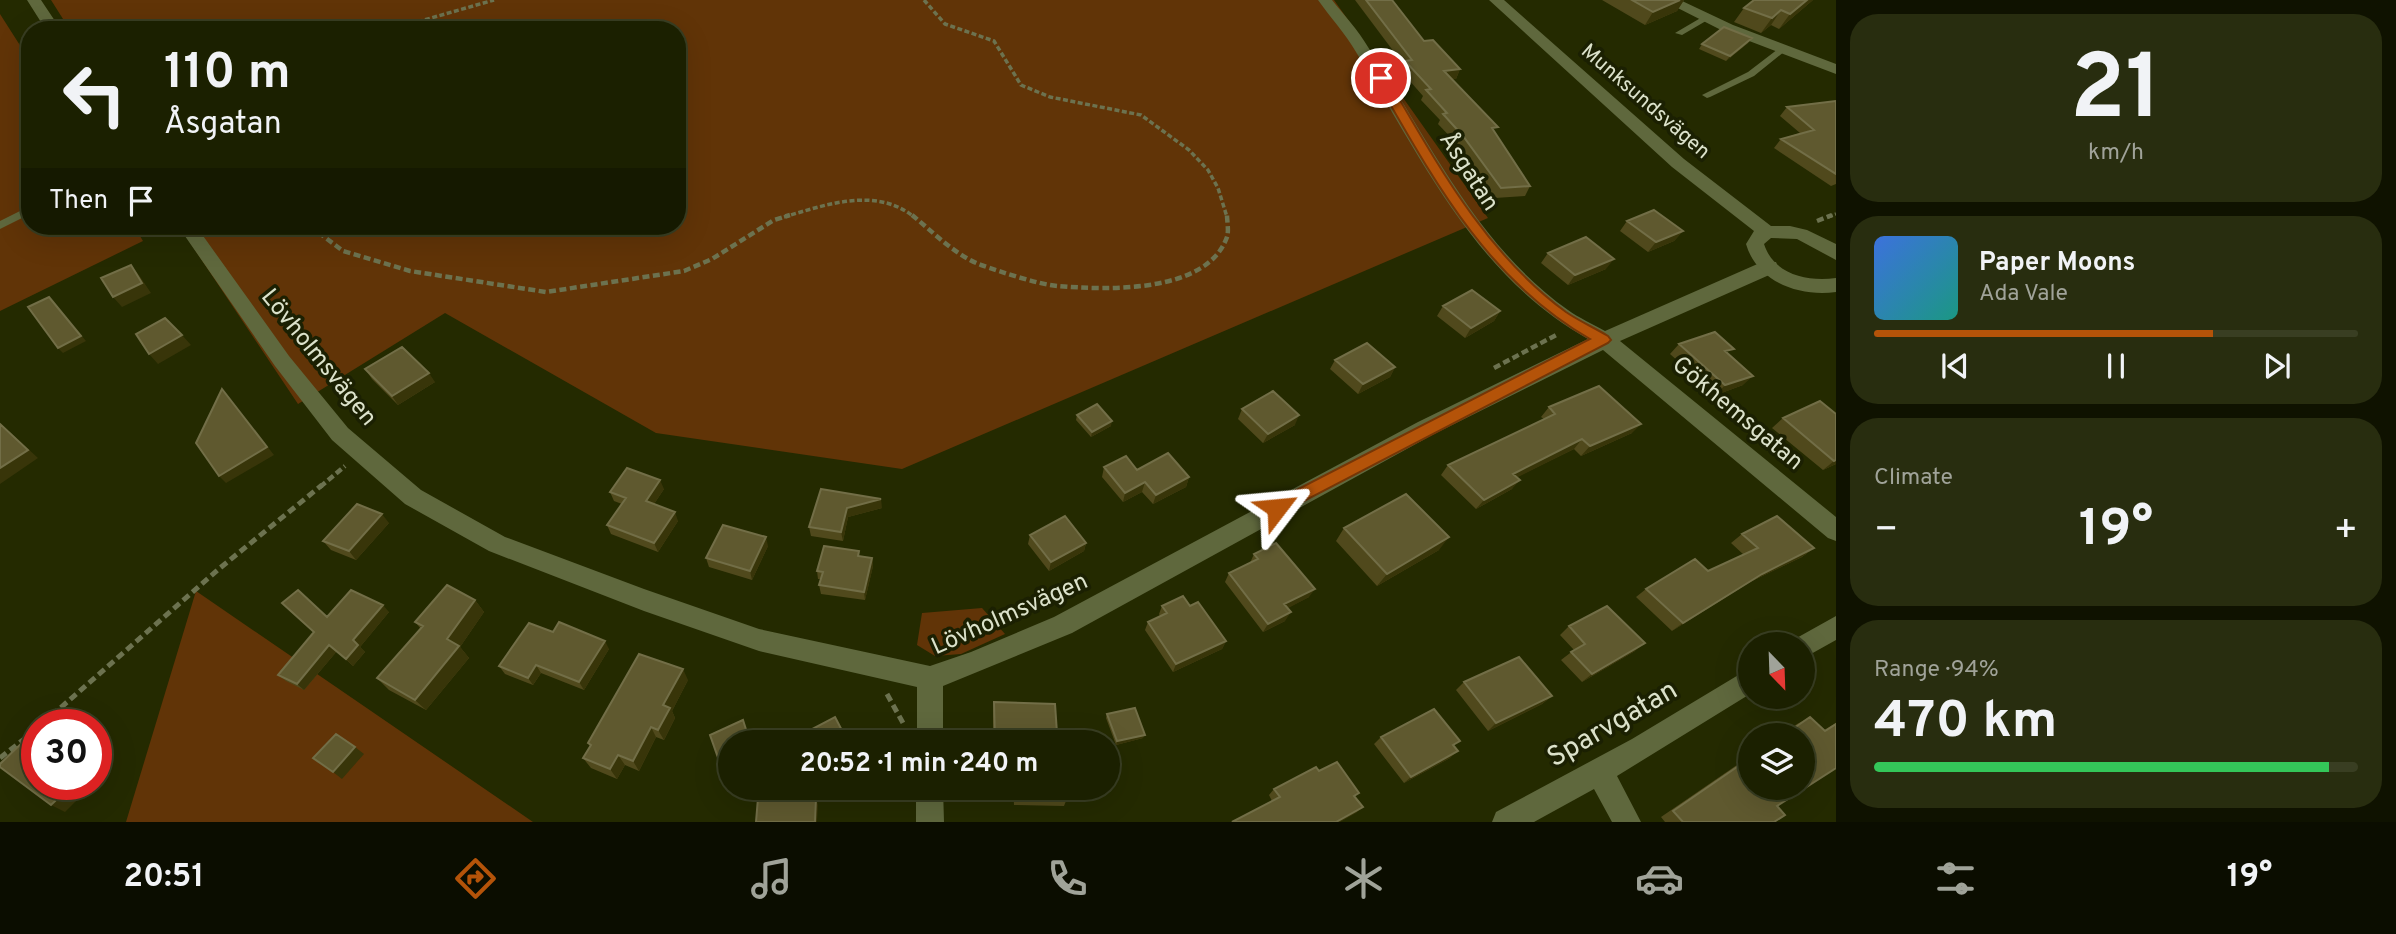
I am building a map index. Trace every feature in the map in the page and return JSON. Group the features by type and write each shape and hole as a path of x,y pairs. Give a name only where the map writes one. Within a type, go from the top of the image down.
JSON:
{"street":[{"path":"34,0 48,21"},
{"name":"Åsgatan","path":"1325,0 1361,47 1443,184 1483,239 1532,290 1562,316 1603,340"},
{"name":"Munksundsvägen","path":"1496,0 1678,163 1767,232"},
{"path":"1669,0 1782,49 1836,69"},
{"path":"1833,247 1795,233 1767,232 1758,237 1755,244 1758,256 1769,267 1798,283 1834,288"},
{"name":"Lövholmsvägen","path":"193,235 282,360 340,434 413,497 497,544 759,640 929,678 975,663 1063,625 1336,476 1603,340 1769,267"},
{"name":"Gökhemsgatan","path":"1603,340 1836,531"},
{"path":"1815,640 1836,627"},
{"path":"929,678 930,730"},
{"name":"Sparvgatan","path":"1506,822 1599,771 1738,687"},
{"path":"1599,771 1628,822"},
{"path":"930,800 930,822"}],"lane":[{"path":"1679,33 1707,18"},
{"path":"1707,95 1751,74 1782,49"},
{"path":"0,225 21,214"}],"path":[{"path":"420,21 494,0"},
{"path":"322,235 343,251 410,271 546,292 684,271 712,259 774,220 824,205 857,199 880,202 908,212 951,247 979,264 1056,286 1143,287 1196,271 1213,257 1227,236 1227,215 1218,188 1208,170 1189,150 1141,115 1050,97 1021,85 994,41 946,24 924,0"},
{"path":"1805,221 1825,220 1836,214"},
{"path":"1483,376 1504,362 1579,326"},
{"path":"59,709 220,568 329,477 364,454"},
{"path":"882,667 883,688 894,702 904,729"},
{"path":"0,758 21,742"}],"shaded area":[{"path":"51,0 1334,0 1488,218 902,469 656,433 445,313 298,404 185,235 686,235 686,21 64,21"},
{"path":"0,14 21,47 21,235 139,235 143,241 0,311"},
{"path":"196,591 533,822 126,822"},
{"path":"982,608 1005,634 961,654 935,656 917,645 922,613"}],"building":[{"path":"1366,0 1392,0 1424,41 1433,40 1460,69 1444,71 1498,127 1492,128 1530,186 1501,188 1463,136 1443,114 1447,113 1426,90 1431,89 1405,61 1412,60"},
{"path":"1632,0 1680,0 1653,12"},
{"path":"1754,0 1807,0 1790,14 1781,10 1772,18 1744,8"},
{"path":"1724,27 1752,38 1730,56 1702,44"},
{"path":"1836,101 1836,174 1781,139 1814,130 1787,107"},
{"path":"1654,210 1683,231 1656,242 1627,221"},
{"path":"1586,237 1614,259 1575,275 1548,253"},
{"path":"131,265 142,283 113,297 101,278"},
{"path":"1472,290 1500,311 1471,328 1443,306"},
{"path":"49,297 81,336 58,348 28,307"},
{"path":"165,318 182,335 149,354 136,334"},
{"path":"1715,332 1734,349 1725,351 1753,376 1725,385 1679,344"},
{"path":"1367,343 1395,367 1363,384 1335,360"},
{"path":"402,347 429,373 392,396 365,369"},
{"path":"1599,386 1641,424 1590,446 1582,439 1513,474 1520,480 1484,500 1448,465 1555,414 1549,407"},
{"path":"222,389 267,447 219,476 196,443"},
{"path":"1273,391 1299,415 1268,434 1242,409"},
{"path":"1820,401 1836,414 1834,461 1783,418"},
{"path":"1097,404 1112,421 1092,432 1077,415"},
{"path":"0,424 28,450 0,468"},
{"path":"1168,453 1189,477 1156,495 1145,482 1125,493 1104,467 1126,456 1137,470"},
{"path":"627,468 660,480 646,501 675,512 654,543 607,525 626,498 610,492"},
{"path":"821,489 881,499 847,508 841,532 809,527"},
{"path":"1406,494 1449,537 1387,574 1344,528"},
{"path":"357,504 382,514 349,551 323,541"},
{"path":"1065,516 1086,543 1051,562 1030,535"},
{"path":"1777,516 1814,548 1762,574 1683,623 1646,589 1695,559 1708,571 1758,548 1742,534"},
{"path":"723,525 766,537 750,571 706,558"},
{"path":"1276,543 1315,589 1284,604 1291,612 1268,624 1229,573 1258,559 1254,554"},
{"path":"824,546 859,551 858,556 872,558 864,592 819,585 823,572 817,571"},
{"path":"447,585 475,600 447,639 459,646 415,700 377,678 423,626 415,622"},
{"path":"298,590 327,617 351,590 383,605 353,640 358,645 346,659 329,645 297,684 278,675 314,632 282,603"},
{"path":"1183,596 1190,606 1198,602 1226,641 1176,664 1148,622 1167,613 1162,606"},
{"path":"1607,606 1645,643 1592,674 1571,652 1585,644 1569,626"},
{"path":"559,622 605,641 579,682 536,665 528,678 499,666 529,623 553,632"},
{"path":"639,654 683,669 663,705 670,708 658,730 651,727 633,761 618,755 610,769 583,758 591,745 588,743"},
{"path":"1519,657 1552,696 1496,723 1464,682"},
{"path":"994,702 1055,704 1057,730 995,730"},
{"path":"1135,708 1145,735 1120,740 1120,730 1113,730 1107,714"},
{"path":"1434,709 1460,741 1453,745 1458,751 1411,777 1381,737"},
{"path":"835,717 842,730 810,730"},
{"path":"1810,717 1825,731 1836,724 1836,768 1815,782 1815,723 1801,723"},
{"path":"743,720 746,730 721,730"},
{"path":"718,731 718,758 710,735"},
{"path":"336,734 355,747 333,772 313,758"},
{"path":"21,744 21,783 0,767"},
{"path":"1337,762 1359,793 1354,796 1363,807 1336,822 1232,822 1280,797 1274,789 1316,767 1319,771"},
{"path":"1738,766 1738,800 1786,800 1777,806 1785,815 1774,822 1683,822 1673,811"},
{"path":"758,800 816,800 815,822 756,822"}],"route":[{"path":"1277,508 1426,428 1603,340 1562,316 1492,250 1443,184 1381,78"}]}
